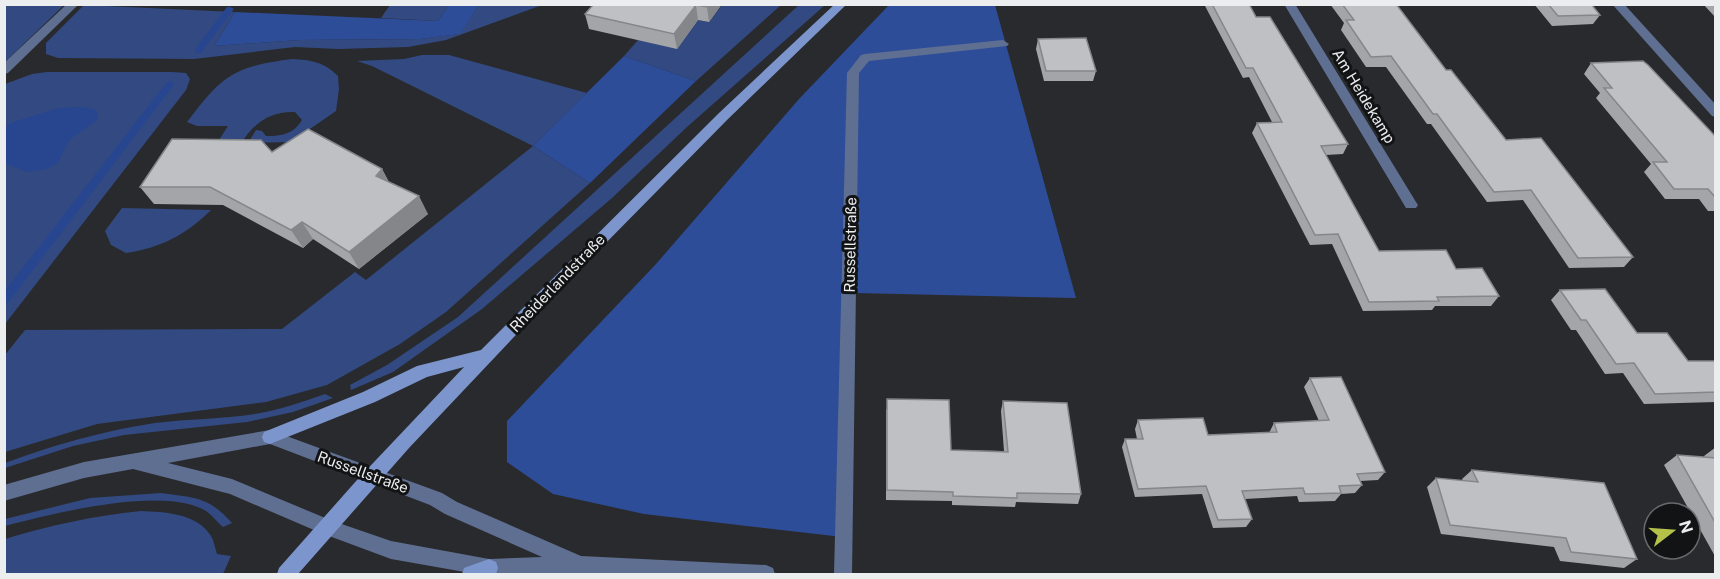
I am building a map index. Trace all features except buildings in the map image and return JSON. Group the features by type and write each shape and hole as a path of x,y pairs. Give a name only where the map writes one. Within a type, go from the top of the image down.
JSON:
{"main road":[{"name":"Rheiderlandstraße","path":"286,574 372,477 487,355 677,161 791,50 842,4"},
{"path":"270,437 369,398 423,371 487,355"},
{"path":"471,574 489,568"}],"street":[{"path":"4,70 74,4"},
{"name":"Am Heidekamp","path":"1289,4 1411,205"},
{"path":"1617,4 1716,113"},
{"name":"Russellstraße","path":"843,574 853,73 866,58 1003,44"},
{"name":"Russellstraße","path":"4,493 55,477 270,437 436,499 451,508 580,565"},
{"name":"Russellstraße","path":"135,462 232,487 327,527 391,549 489,568 580,565 766,574"}],"shaded area":[{"path":"5,4 64,4 64,5 5,62"},
{"path":"800,4 825,5 687,127 612,198 482,309 393,372 351,390 350,385 387,365 458,317"},
{"path":"84,5 235,12 214,46 299,40 420,39 459,34 479,5 542,5 446,40 408,47 338,49 295,47 194,59 58,58 46,54 46,43"},
{"path":"390,5 449,5 438,21 381,18"},
{"path":"449,5 479,5 460,34 420,39 299,40 214,46 235,12 438,21"},
{"path":"722,5 781,5 696,81 624,56 638,40 677,48 698,20 709,22"},
{"path":"889,5 995,5 1076,298 855,293 851,538 644,514 553,494 507,462 507,421 656,264 799,99"},
{"path":"422,55 449,55 587,93 533,146 372,66 357,61 404,59"},
{"path":"624,56 696,81 590,183 533,146"},
{"path":"292,59 311,61 328,68 338,76 339,89 336,111 291,142 248,143 256,130 262,131 266,136 282,135 291,131 302,120 295,112 278,113 264,119 242,142 219,140 228,126 197,126 187,122 210,93 230,76 255,66"},
{"path":"172,72 186,73 190,79 186,90 5,324 5,84 32,74"},
{"path":"59,108 94,109 98,114 97,120 69,140 58,163 47,169 27,172 5,163 5,129 10,123"},
{"path":"533,146 590,183 446,312 400,344 327,385 266,402 97,424 5,452 4,356 25,330 282,329 355,272 366,280"},
{"path":"122,208 211,210 192,227 172,239 150,248 126,253 111,245 105,231"},
{"path":"325,394 333,398 293,412 247,422 124,435 73,446 5,468 5,463 97,434 155,423 255,414"},
{"path":"161,493 208,503 232,523 223,527 206,511 187,504 136,501 78,509 5,526 5,519 90,498"},
{"path":"141,511 179,515 205,528 214,542 217,554 231,556 223,574 5,574 5,539 72,522"}],"waterway":[{"path":"198,51 230,9"},
{"path":"4,300 170,84"}]}
